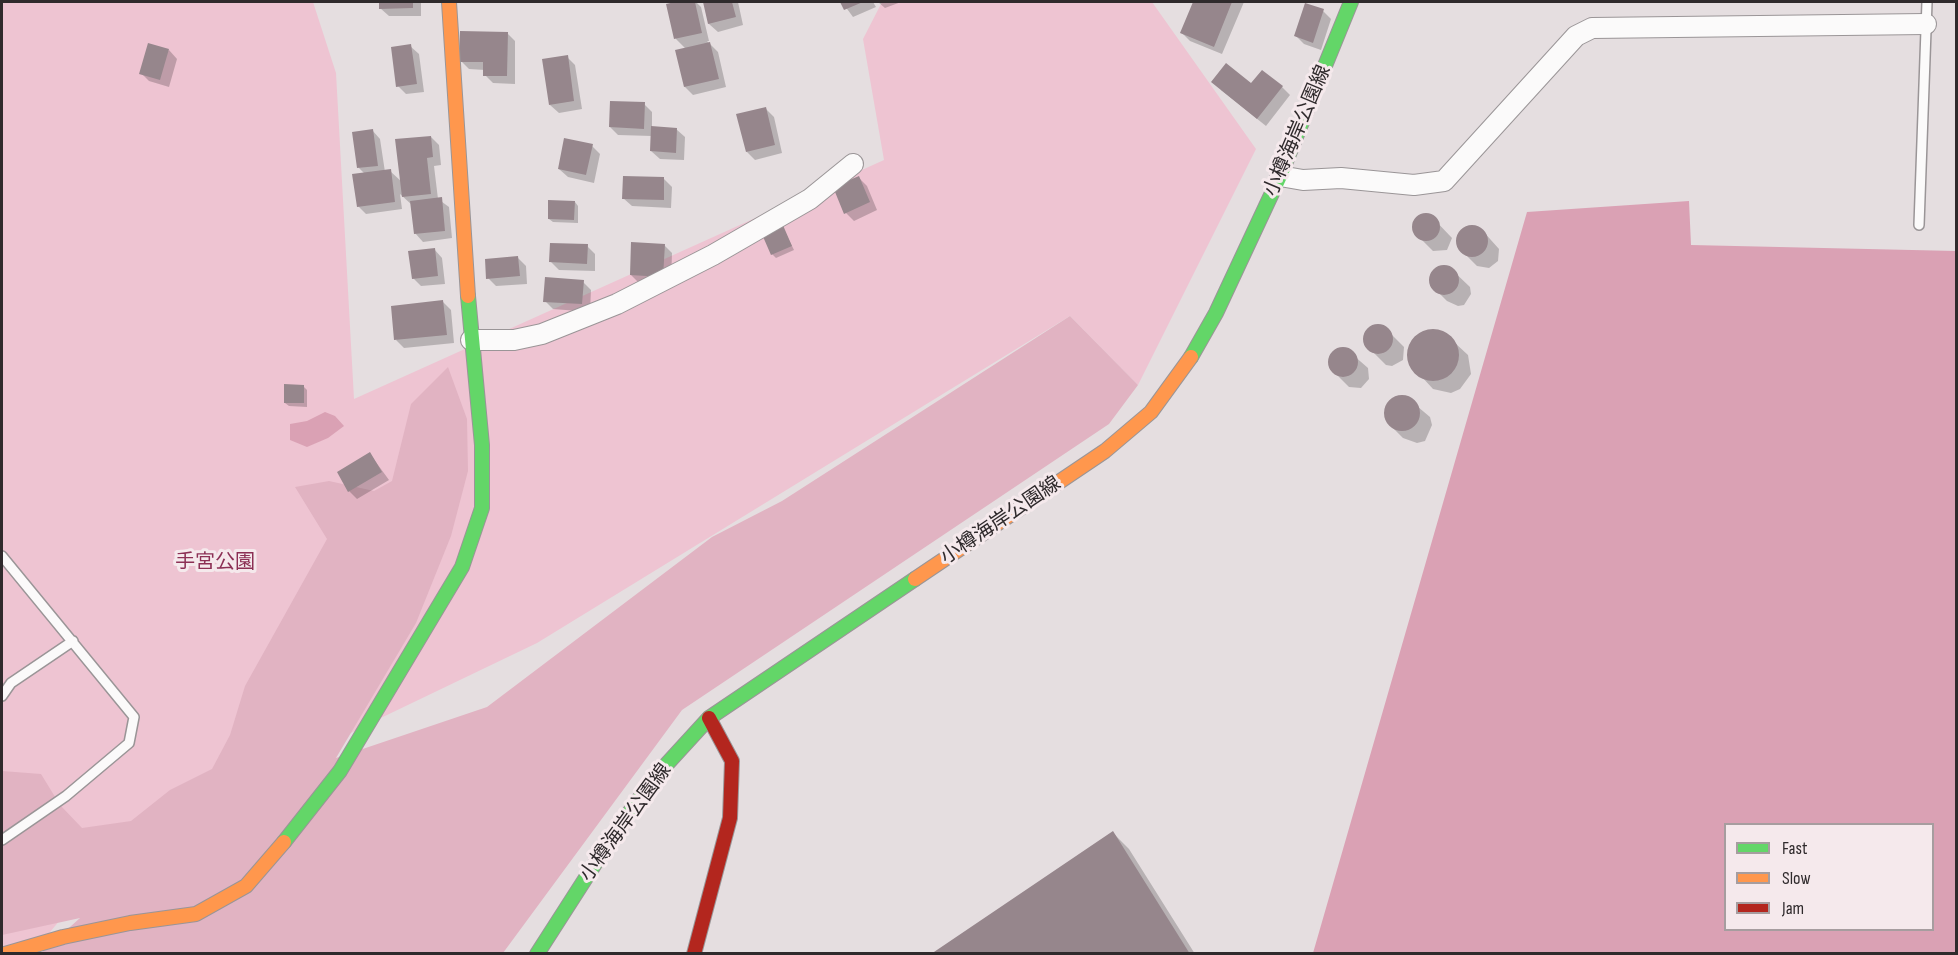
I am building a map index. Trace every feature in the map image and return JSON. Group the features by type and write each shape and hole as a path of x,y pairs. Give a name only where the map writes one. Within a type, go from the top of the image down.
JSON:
{"street":[{"path":"5,954 63,937 130,923 196,914 246,886 291,834 339,771 462,567 482,508 482,445 471,340 449,2"},
{"name":"小樽海岸公園線","path":"537,954 616,831 655,777 709,718 1105,452 1151,412 1185,368 1216,313 1280,176 1351,2"},
{"path":"1280,176 1303,180 1341,178 1414,185 1444,181 1576,36 1592,28 1926,24"},
{"path":"471,340 514,340 542,334 616,304 714,255 810,198 853,164"},
{"path":"694,954 730,818 732,761 709,718"}],"lane":[{"path":"1919,225 1927,2"},
{"path":"2,556 134,717 129,743 66,796 2,840"},
{"path":"2,696 10,683 73,641"}],"green space":[{"name":"手宮公園","path":"2,2 313,2 336,73 354,399 884,160 863,39 882,2 1152,2 1256,149 1138,385 1070,316 537,643 362,727 100,871 33,953 2,954"}],"shaded area":[{"path":"1689,201 1691,245 1956,251 1956,953 1313,953 1527,212"},
{"path":"1070,316 1138,385 1109,424 682,710 503,953 41,953 80,918 2,935 2,771 41,774 60,805 82,828 131,821 170,790 212,769 230,735 245,686 327,539 295,487 329,481 374,491 392,481 411,404 448,367 467,419 468,471 451,536 416,623 336,758 487,707 712,537 782,501"},
{"path":"325,412 335,416 344,426 328,438 307,447 290,440 290,424 307,421"}],"building":[{"path":"379,2 413,2 413,8 379,9"},
{"path":"695,2 702,33 674,39 666,4"},
{"path":"703,2 732,2 736,17 708,24"},
{"path":"840,2 863,2 844,10"},
{"path":"1193,2 1232,2 1214,47 1180,33"},
{"path":"1305,3 1324,9 1313,43 1294,36"},
{"path":"460,31 508,32 507,76 483,76 483,62 459,62"},
{"path":"710,42 719,79 684,87 675,50"},
{"path":"148,43 169,49 160,80 139,74"},
{"path":"411,44 417,84 396,87 391,47"},
{"path":"568,55 574,101 549,105 542,59"},
{"path":"1226,63 1251,83 1262,70 1283,86 1257,119 1211,82"},
{"path":"610,101 645,102 644,129 609,127"},
{"path":"766,107 775,145 746,152 736,114"},
{"path":"651,126 677,128 676,153 650,151"},
{"path":"373,129 378,166 357,168 352,132"},
{"path":"431,136 433,157 427,158 431,194 402,197 395,139"},
{"path":"564,138 593,144 586,175 558,169"},
{"path":"391,169 395,202 357,207 352,174"},
{"path":"623,176 664,177 664,200 622,199"},
{"path":"859,176 870,202 844,214 833,187"},
{"path":"442,197 445,231 414,234 410,201"},
{"path":"548,200 575,201 574,220 548,219"},
{"path":"1426,213 1436,217 1440,227 1436,237 1426,241 1416,237 1412,227 1416,217"},
{"path":"782,223 792,246 771,255 761,232"},
{"path":"1472,225 1483,230 1488,241 1483,252 1472,257 1461,252 1456,241 1461,230"},
{"path":"631,242 665,244 663,277 630,275"},
{"path":"550,243 588,244 587,264 549,262"},
{"path":"435,248 438,276 412,279 408,251"},
{"path":"518,256 520,276 486,279 485,259"},
{"path":"1444,265 1450,266 1458,274 1458,286 1450,294 1444,295 1438,294 1430,286 1429,280 1430,274 1438,266"},
{"path":"545,277 584,280 582,304 543,302"},
{"path":"443,300 447,335 394,340 391,306"},
{"path":"1378,324 1389,328 1393,339 1389,350 1378,354 1367,350 1363,339 1367,328"},
{"path":"1428,329 1438,329 1452,336 1459,355 1452,374 1438,381 1428,381 1418,377 1411,370 1407,360 1407,350 1411,340 1418,333"},
{"path":"1343,347 1354,351 1358,362 1354,373 1343,377 1332,373 1328,362 1332,351"},
{"path":"284,384 304,385 304,403 284,403"},
{"path":"1402,395 1415,400 1420,413 1415,426 1402,431 1389,426 1384,413 1389,400"},
{"path":"370,452 382,472 348,492 337,472"},
{"path":"1113,831 1190,954 931,954"}],"traffic: fast":[{"path":"1191,357 1216,313 1280,176 1351,2"},
{"path":"284,842 340,771 462,567 482,508 482,445 468,296"},
{"path":"537,954 616,831 655,777 709,718 915,579"}],"traffic: slow":[{"path":"449,2 468,296"},
{"path":"915,579 1105,451 1151,412 1191,357"},
{"path":"5,954 63,937 130,923 196,914 246,886 284,842"}],"traffic: jam":[{"path":"694,954 730,818 732,761 709,718"}]}
